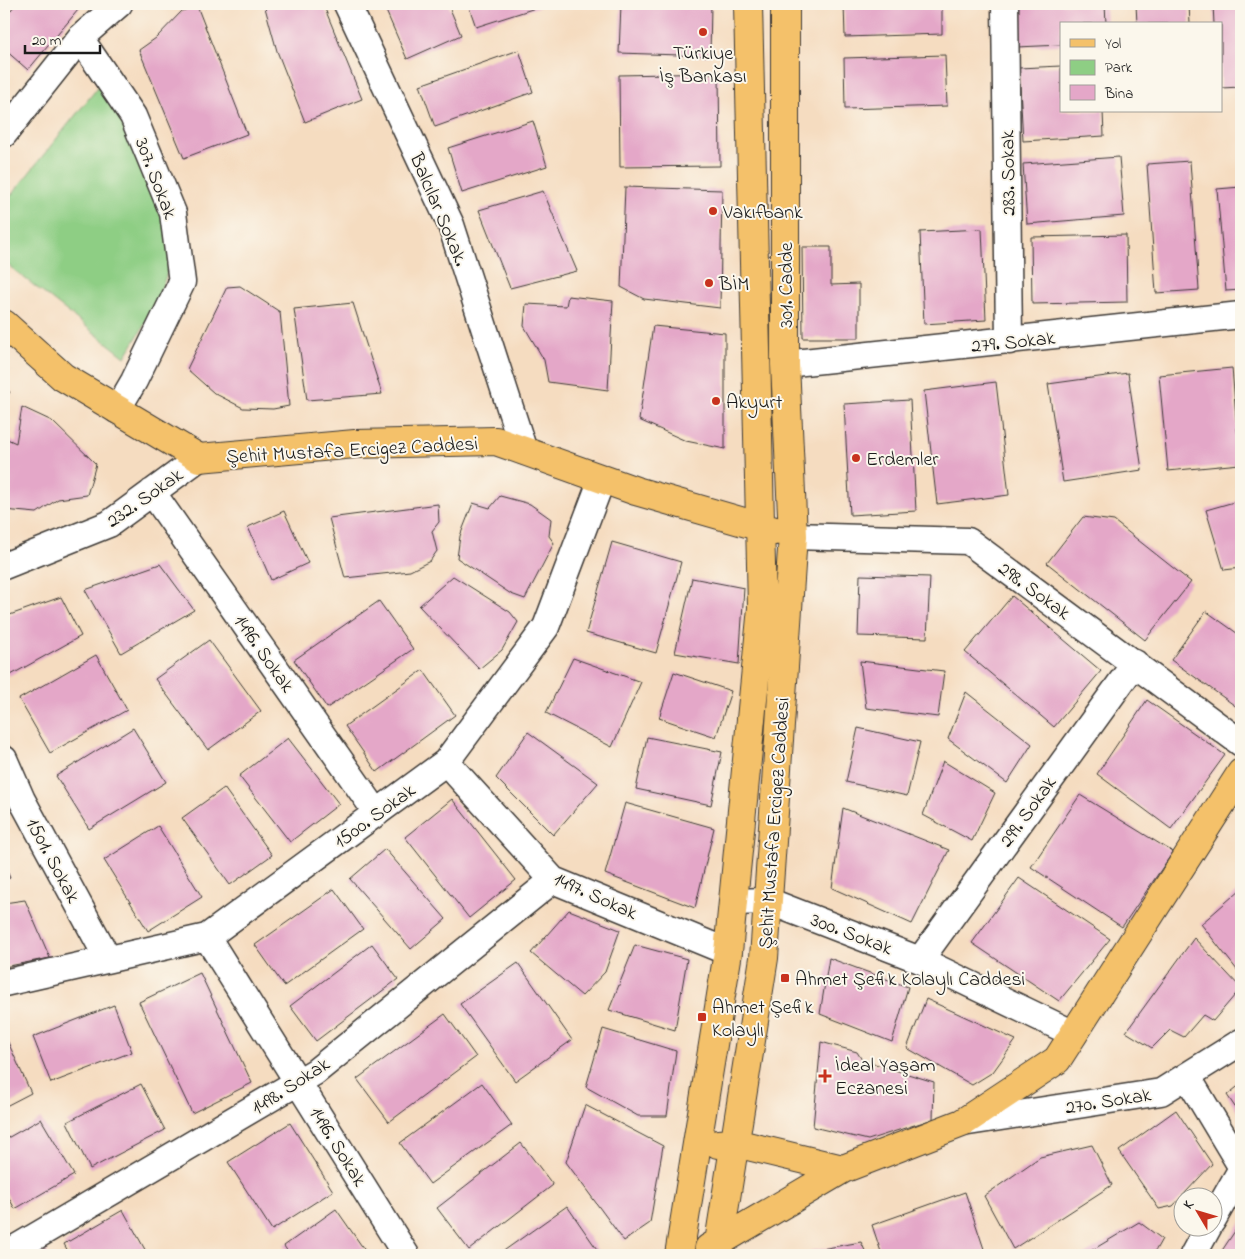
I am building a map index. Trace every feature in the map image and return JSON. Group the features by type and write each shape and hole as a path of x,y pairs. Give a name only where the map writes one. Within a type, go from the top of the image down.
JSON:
{"main road":[{"name":"301. Cadde","path":"748,4 760,526"},
{"name":"301. Cadde","path":"785,4 785,364 793,536"},
{"name":"Şehit Mustafa Ercigez Caddesi","path":"4,324 63,377 199,458 355,444 496,441 636,491 793,536 764,958 718,1249"},
{"name":"Şehit Mustafa Ercigez Caddesi","path":"679,1255 728,952 762,608 760,526"},
{"path":"693,1255 718,1249 844,1169 962,1123 1058,1060 1241,773"},
{"path":"696,1145 735,1143 844,1169"}],"street":[{"path":"4,134 80,38 118,4"},
{"name":"Balcılar Sokak.","path":"347,4 451,225 524,451"},
{"name":"283. Sokak","path":"1005,4 1009,341"},
{"name":"307. Sokak","path":"80,38 133,116 174,213 182,282 134,381 117,410"},
{"name":"279. Sokak","path":"785,364 1241,315"},
{"name":"232. Sokak","path":"4,566 108,524 199,458"},
{"name":"1500. Sokak","path":"4,983 207,937 446,762 546,627 602,479"},
{"name":"1496. Sokak","path":"152,492 377,813"},
{"name":"298. Sokak","path":"793,536 968,541 1241,743"},
{"name":"299. Sokak","path":"920,960 1135,663"},
{"name":"1501. Sokak","path":"4,760 13,800 108,959"},
{"name":"1497. Sokak","path":"446,762 553,880 728,952"},
{"name":"1498. Sokak","path":"4,1255 315,1072 553,880"},
{"name":"300. Sokak","path":"733,902 768,901 920,960 1074,1034"},
{"name":"1496. Sokak","path":"207,937 406,1255"},
{"name":"270. Sokak","path":"962,1123 1161,1092 1241,1042"},
{"path":"1187,1076 1241,1166"},
{"path":"1222,1203 1241,1170"},
{"path":"1193,1255 1203,1236"}],"green space":[{"path":"103,81 182,232 154,309 125,357 4,262 4,204"}],"building":[{"path":"16,4 83,4 28,70 4,49 4,18"},
{"path":"264,4 323,4 362,99 305,122 277,51"},
{"path":"383,4 448,4 461,35 407,59"},
{"path":"468,4 548,4 476,27"},
{"path":"621,4 711,4 710,56 619,53"},
{"path":"844,4 942,4 942,34 845,37"},
{"path":"1015,4 1105,4 1106,22 1060,22 1060,45 1017,47"},
{"path":"1136,4 1189,4 1190,22 1137,22"},
{"path":"1213,4 1241,4 1241,87 1222,88 1222,22 1214,22"},
{"path":"197,6 247,134 184,158 139,50 156,38 182,11"},
{"path":"519,50 533,92 435,127 420,85"},
{"path":"945,55 947,106 845,109 844,58"},
{"path":"1060,66 1060,112 1103,112 1104,136 1023,141 1019,68"},
{"path":"719,73 720,166 620,167 619,75"},
{"path":"533,121 547,166 462,193 448,148"},
{"path":"1119,157 1124,216 1027,224 1023,164"},
{"path":"1190,161 1199,290 1156,293 1147,164"},
{"path":"625,187 722,190 720,308 644,299 621,287"},
{"path":"1241,187 1241,290 1226,291 1217,189"},
{"path":"543,191 577,271 510,288 479,210"},
{"path":"982,229 986,320 924,324 920,232"},
{"path":"1126,235 1127,302 1032,304 1031,237"},
{"path":"802,247 831,247 831,285 859,284 859,338 803,338"},
{"path":"240,286 280,312 289,406 273,409 243,408 214,393 187,369 227,287"},
{"path":"568,296 613,301 608,390 548,382 544,360 524,326 526,304 566,306"},
{"path":"353,303 382,394 307,400 294,309"},
{"path":"653,326 725,333 725,449 686,441 639,420"},
{"path":"1232,368 1240,464 1168,471 1159,375"},
{"path":"1128,373 1142,470 1063,482 1048,384"},
{"path":"996,382 1009,495 937,504 924,391"},
{"path":"4,387 10,392 4,400"},
{"path":"910,400 916,511 850,515 844,404"},
{"path":"22,407 52,421 96,464 87,495 58,499 37,513 4,510 5,438 16,443"},
{"path":"500,496 530,504 551,519 549,536 554,543 525,599 511,594 457,558 460,536 473,503 490,508"},
{"path":"1241,500 1241,568 1224,570 1206,510"},
{"path":"438,504 439,522 432,531 437,551 430,561 410,571 345,578 329,518"},
{"path":"284,511 308,563 271,580 248,527"},
{"path":"1083,517 1114,521 1191,582 1145,640 1047,563"},
{"path":"612,542 681,562 656,653 586,633"},
{"path":"160,564 194,610 121,653 85,590"},
{"path":"860,575 930,577 927,638 858,636"},
{"path":"453,576 510,612 518,622 502,650 479,669 419,606"},
{"path":"692,578 744,588 739,664 675,653"},
{"path":"1012,596 1101,671 1054,727 965,652"},
{"path":"61,597 81,636 9,676 4,666 4,617"},
{"path":"379,601 413,649 327,708 294,660"},
{"path":"1206,611 1241,636 1241,710 1171,660"},
{"path":"209,640 261,711 208,750 155,679"},
{"path":"96,655 127,710 50,753 19,699"},
{"path":"573,658 641,682 612,747 546,713"},
{"path":"860,661 944,671 938,717 866,708"},
{"path":"423,670 455,715 377,772 345,726"},
{"path":"674,672 731,691 716,737 659,718"},
{"path":"966,692 1032,744 1007,783 948,739"},
{"path":"1147,700 1225,755 1171,829 1097,774"},
{"path":"133,728 166,782 89,829 56,776"},
{"path":"858,728 920,742 907,796 846,782"},
{"path":"528,732 598,783 553,835 496,778"},
{"path":"647,737 722,752 711,805 636,789"},
{"path":"288,738 339,804 290,842 239,776"},
{"path":"943,761 995,793 972,841 923,815"},
{"path":"224,788 272,855 230,885 182,818"},
{"path":"1080,795 1173,852 1122,927 1031,867"},
{"path":"452,799 516,880 469,918 405,837"},
{"path":"625,803 714,828 695,908 605,874"},
{"path":"843,808 949,850 912,924 832,888"},
{"path":"158,826 202,897 148,931 104,860"},
{"path":"385,849 446,919 411,949 350,879"},
{"path":"4,864 10,878 4,880"},
{"path":"1019,878 1110,939 1059,1001 972,943"},
{"path":"334,889 363,929 284,986 255,945"},
{"path":"1241,889 1241,975 1201,924"},
{"path":"25,900 50,958 4,967 4,903"},
{"path":"569,910 620,930 605,972 582,996 531,953"},
{"path":"1194,938 1241,988 1213,1021 1203,1015 1184,1037 1170,1030 1152,1048 1126,1032"},
{"path":"372,944 398,979 316,1041 290,1006"},
{"path":"635,945 687,959 675,1030 609,1010"},
{"path":"829,958 908,987 892,1042 820,1014"},
{"path":"518,963 572,1040 515,1081 460,1004"},
{"path":"200,973 252,1083 192,1113 139,1002"},
{"path":"926,999 1016,1040 993,1072 972,1085 907,1048"},
{"path":"114,1005 132,1052 51,1083 33,1037"},
{"path":"445,1014 476,1057 389,1122 357,1079"},
{"path":"603,1029 676,1051 667,1116 638,1116 586,1087"},
{"path":"7,1040 31,1093 4,1107 4,1042"},
{"path":"821,1042 857,1052 862,1060 934,1082 933,1119 868,1140 813,1127"},
{"path":"482,1083 512,1125 430,1184 400,1143"},
{"path":"141,1084 165,1130 90,1169 67,1122"},
{"path":"1241,1084 1241,1116 1227,1095"},
{"path":"585,1105 663,1146 650,1223 624,1241 566,1162"},
{"path":"1176,1110 1212,1164 1192,1186 1172,1186 1172,1206 1159,1209 1119,1151"},
{"path":"41,1119 74,1175 15,1209 4,1189 4,1140"},
{"path":"290,1123 333,1191 272,1230 228,1162"},
{"path":"521,1143 553,1185 469,1250 437,1208"},
{"path":"1092,1145 1112,1185 1013,1249 984,1196 1040,1157"},
{"path":"965,1192 986,1255 882,1255 872,1225"},
{"path":"567,1206 601,1255 498,1255"},
{"path":"336,1209 368,1255 290,1255 284,1246"},
{"path":"123,1210 148,1255 70,1255 64,1244"},
{"path":"1139,1222 1162,1239 1153,1255 1084,1255"},
{"path":"1241,1222 1241,1255 1219,1255"},
{"path":"861,1242 867,1255 809,1255 810,1251"},
{"path":"45,1249 49,1255 35,1255"}],"place":[{"name":"Türkiye İş Bankası","path":"703,32"},
{"name":"Vakıfbank","path":"713,211"},
{"name":"BİM","path":"709,283"},
{"name":"Akyurt","path":"716,401"},
{"name":"Erdemler","path":"856,458"},
{"name":"Ahmet Şefik Kolaylı Caddesi","path":"785,978"},
{"name":"Ahmet Şefik Kolaylı","path":"702,1017"},
{"name":"İdeal Yaşam Eczanesi","path":"825,1076"}]}
